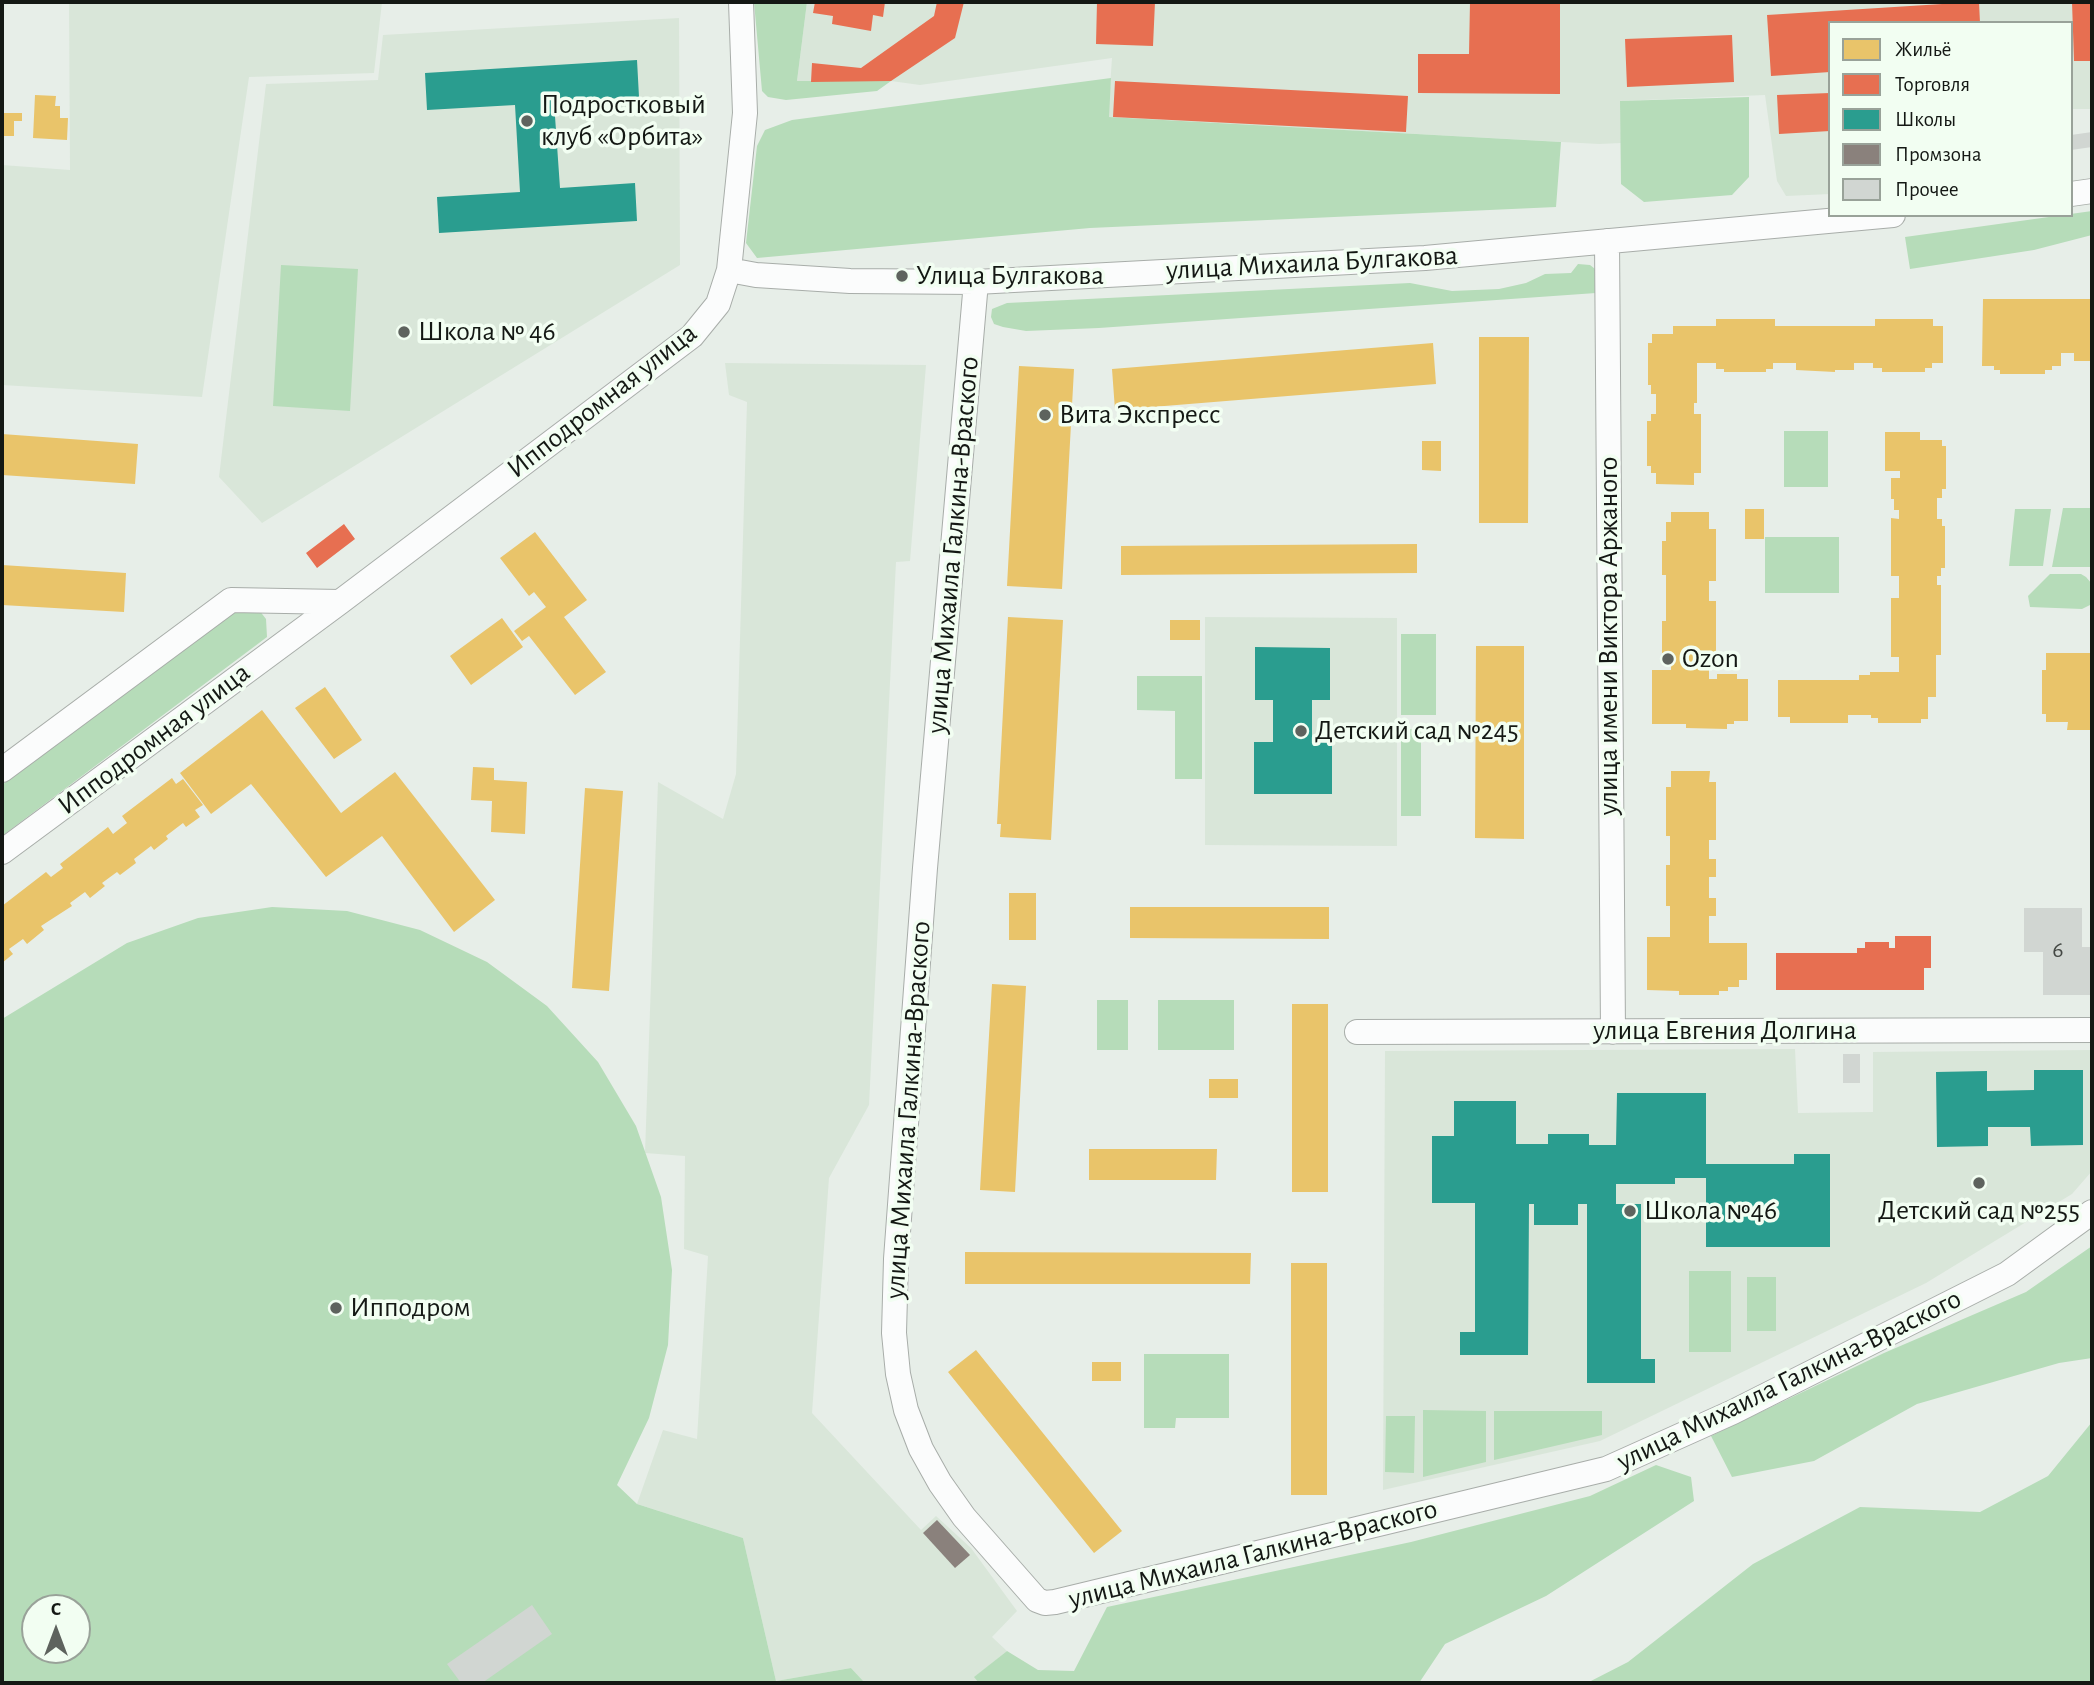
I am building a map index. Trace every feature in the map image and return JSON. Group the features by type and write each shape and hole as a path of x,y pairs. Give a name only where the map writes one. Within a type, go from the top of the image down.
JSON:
{"street":[{"name":"Ипподромная улица","path":"2,852 340,602 692,336 718,304 729,270 745,113 741,2"},
{"path":"2073,194 2092,191"},
{"name":"улица Михаила Булгакова","path":"729,270 756,275 850,281 976,282 1425,258 1872,217"},
{"name":"улица имени Виктора Аржаного","path":"1606,241 1613,1032"},
{"name":"улица Михаила Галкина-Враского","path":"976,282 925,868 896,1259 894,1333 898,1374 906,1410 929,1463 964,1517 1037,1600 1055,1602 1606,1469 1733,1412 2007,1274 2092,1212"},
{"path":"2,770 231,600 340,602"},
{"name":"улица Евгения Долгина","path":"1357,1032 2092,1030"}],"shaded area":[{"path":"69,2 382,2 374,73 249,77 202,397 2,385 2,165 70,170"},
{"path":"807,2 2092,2 2092,109 2073,109 2073,21 1828,21 1828,194 1786,196 1777,181 1765,95 1620,101 1621,143 1599,144 1108,117 1112,58 920,85 891,81 797,81"},
{"name":"Школа № 46","path":"679,18 680,265 262,523 219,477 266,84 378,80 383,35"},
{"path":"725,363 926,365 910,561 896,562 869,1105 829,1178 812,1413 921,1530 936,1516 971,1548 1017,1611 992,1637 1007,1651 975,1677 979,1683 865,1683 851,1668 776,1681 743,1538 637,1504 663,1430 697,1439 708,1256 684,1249 685,1156 645,1153 658,782 723,819 736,774 747,402 729,395"},
{"name":"Детский сад №245","path":"1205,617 1397,618 1397,846 1205,845"},
{"name":"Школа №46","path":"1795,1049 1798,1113 1873,1112 1873,1052 2092,1050 2092,1171 2072,1194 1926,1283 1600,1441 1383,1490 1385,1051"}],"green space":[{"path":"754,2 807,2 797,81 891,81 877,91 786,100 768,97 762,91"},
{"path":"1111,78 1109,117 1561,142 1556,207 1090,228 757,258 746,243 757,146 765,130 792,120"},
{"path":"1749,97 1749,177 1732,195 1644,202 1621,184 1620,101"},
{"path":"2092,211 2092,235 2034,250 1910,269 1905,237 2049,217 2073,217 2073,214"},
{"path":"1578,264 1590,265 1599,272 1596,293 1026,331 994,324 991,317 992,309 1007,303 1410,283 1452,291 1499,289 1526,283 1545,274 1571,273"},
{"path":"281,265 358,269 350,411 273,406"},
{"path":"1784,431 1828,431 1828,487 1784,487"},
{"path":"2063,508 2092,508 2092,567 2052,567"},
{"path":"2015,509 2051,509 2043,566 2009,566"},
{"path":"1765,537 1839,537 1839,593 1765,593"},
{"path":"2050,574 2081,574 2086,577 2092,584 2092,604 2082,609 2030,607 2028,596"},
{"path":"239,608 259,610 266,619 267,637 2,836 2,785"},
{"path":"1401,634 1436,634 1436,715 1401,715"},
{"path":"1137,676 1202,676 1202,779 1175,779 1175,711 1137,710"},
{"path":"1401,729 1421,729 1421,816 1401,816"},
{"name":"Ипподром","path":"272,907 347,911 420,930 487,962 547,1006 598,1062 636,1126 661,1197 672,1270 668,1345 649,1418 617,1485 637,1504 743,1538 776,1681 851,1668 865,1683 2,1683 2,1019 127,943 198,918"},
{"path":"1097,1000 1128,1000 1128,1050 1097,1050"},
{"path":"1158,1000 1234,1000 1234,1050 1158,1050"},
{"path":"2092,1246 2092,1358 2059,1363 1917,1404 1814,1461 1732,1477 1711,1436 1884,1353 2026,1292"},
{"path":"1689,1271 1731,1271 1731,1352 1689,1352"},
{"path":"1747,1277 1776,1277 1776,1331 1747,1331"},
{"path":"1144,1354 1229,1354 1229,1418 1176,1418 1175,1428 1144,1428"},
{"path":"1423,1410 1486,1411 1486,1462 1423,1477"},
{"path":"1494,1411 1602,1411 1602,1435 1494,1460"},
{"path":"1386,1416 1415,1416 1414,1473 1385,1472"},
{"path":"2092,1422 2092,1683 1587,1683 1628,1662 1753,1564 1860,1507 1980,1512 2048,1476"},
{"path":"1656,1465 1691,1477 1694,1501 1546,1596 1445,1644 1419,1683 979,1683 974,1677 1007,1651 1038,1670 1074,1671 1107,1607 1411,1542 1590,1496"}],"building: Жильё":[{"path":"35,95 56,96 55,106 60,106 60,118 68,118 67,140 33,138"},
{"path":"2,113 22,113 22,121 14,121 14,136 2,136"},
{"path":"1983,299 2092,299 2092,361 2074,361 2074,353 2061,353 2061,366 2052,366 2052,370 2045,370 2045,374 2000,374 2000,370 1994,370 1994,366 1982,366"},
{"path":"1716,319 1775,319 1775,326 1875,326 1875,319 1933,319 1933,326 1943,326 1943,363 1932,363 1932,368 1925,368 1925,372 1882,372 1882,368 1873,368 1873,363 1854,363 1854,370 1835,372 1796,370 1796,363 1773,363 1773,369 1766,369 1766,372 1724,372 1724,369 1716,369 1716,363 1697,363 1697,403 1694,403 1694,414 1701,414 1701,473 1694,473 1694,485 1656,484 1656,473 1651,473 1651,466 1647,466 1647,421 1651,421 1651,414 1656,414 1656,394 1651,394 1651,385 1648,385 1648,343 1652,343 1652,334 1673,334 1673,326 1716,326"},
{"path":"1479,337 1529,337 1528,523 1479,523"},
{"path":"1433,343 1436,384 1115,410 1112,369"},
{"path":"1019,366 1074,369 1062,589 1007,586"},
{"path":"1885,432 1920,432 1920,440 1942,440 1942,446 1946,446 1946,489 1942,489 1942,498 1937,498 1937,519 1942,519 1942,526 1945,526 1945,568 1941,568 1941,576 1937,576 1937,585 1941,585 1941,655 1936,655 1936,697 1928,697 1928,719 1921,719 1921,723 1878,723 1878,718 1871,718 1871,715 1848,715 1848,723 1790,723 1790,717 1778,717 1778,680 1859,680 1859,675 1870,675 1870,672 1899,672 1899,657 1891,657 1891,598 1899,598 1899,576 1891,576 1891,518 1899,519 1899,510 1894,510 1894,499 1891,499 1891,478 1900,478 1900,471 1885,471"},
{"path":"2,434 138,444 135,484 2,475"},
{"path":"1422,441 1441,441 1441,471 1422,470"},
{"path":"1745,509 1764,509 1764,539 1745,539"},
{"path":"1671,512 1709,512 1709,529 1716,529 1716,581 1709,581 1709,601 1716,601 1716,660 1709,660 1709,679 1717,679 1717,674 1737,674 1737,679 1748,679 1748,721 1734,721 1734,724 1727,724 1727,729 1686,728 1686,724 1652,724 1652,670 1671,670 1671,663 1666,663 1666,653 1662,653 1662,621 1666,621 1666,575 1662,575 1662,541 1666,541 1666,522 1671,522"},
{"path":"535,532 587,600 564,617 606,672 575,695 529,636 522,641 514,631 546,607 534,592 529,596 500,558"},
{"path":"1417,544 1417,573 1121,575 1121,546"},
{"path":"2,565 126,573 124,612 2,605"},
{"path":"1008,617 1063,620 1051,840 1000,837 1001,824 997,824"},
{"path":"502,618 523,647 471,685 450,656"},
{"path":"1170,620 1200,620 1200,640 1170,640"},
{"path":"1476,646 1524,646 1524,839 1475,838"},
{"path":"2046,653 2092,653 2092,730 2067,730 2068,722 2046,722 2046,714 2042,714 2042,670 2046,670"},
{"path":"325,687 362,740 334,759 295,708"},
{"path":"262,710 341,813 395,772 495,900 454,932 382,836 326,877 251,784 211,814 180,773"},
{"path":"473,767 494,768 494,780 527,782 525,834 491,832 492,801 471,800"},
{"path":"1671,771 1710,771 1709,782 1716,782 1716,840 1709,840 1709,859 1716,859 1716,877 1709,877 1709,898 1716,898 1716,916 1709,916 1709,943 1747,943 1747,980 1739,980 1739,987 1728,987 1728,991 1719,991 1719,995 1679,995 1679,991 1647,990 1647,937 1670,937 1670,906 1666,906 1666,865 1670,865 1670,836 1666,836 1666,787 1671,787"},
{"path":"172,778 176,784 183,779 203,805 195,810 200,817 186,827 183,823 154,850 151,846 134,859 136,863 120,875 117,872 102,883 105,886 90,898 85,892 70,903 72,906 41,926 44,930 27,944 23,939 9,949 13,954 2,963 2,906 46,872 51,877 63,868 60,864 108,827 113,834 127,823 122,816"},
{"path":"585,788 623,791 609,991 572,988"},
{"path":"1009,893 1036,893 1036,940 1009,940"},
{"path":"1130,907 1329,907 1329,939 1130,938"},
{"path":"992,984 1026,986 1015,1192 980,1190"},
{"path":"1292,1004 1328,1004 1328,1192 1292,1192"},
{"path":"1209,1079 1238,1079 1238,1098 1209,1098"},
{"path":"1089,1149 1217,1149 1216,1180 1089,1180"},
{"path":"965,1252 1251,1253 1250,1284 965,1284"},
{"path":"1291,1263 1327,1263 1327,1495 1291,1495"},
{"path":"976,1350 1122,1531 1094,1553 948,1372"},
{"path":"1092,1362 1121,1362 1121,1381 1092,1381"}],"building: Торговля":[{"path":"815,2 885,2 883,17 873,15 871,31 832,24 833,16 813,13"},
{"path":"937,2 964,2 955,38 891,81 811,82 812,63 861,68 934,16"},
{"path":"1097,2 1155,2 1153,46 1096,44"},
{"path":"1470,2 1560,2 1560,94 1418,93 1418,54 1469,54"},
{"path":"1979,2 1980,21 1828,21 1828,72 1771,76 1767,15"},
{"path":"2072,2 2092,2 2092,61 2074,61"},
{"path":"1732,35 1734,82 1627,87 1625,39"},
{"path":"1115,81 1408,96 1406,132 1113,117"},
{"path":"1828,93 1828,131 1779,134 1777,95"},
{"path":"344,524 355,539 317,568 306,553"},
{"path":"1895,936 1931,936 1931,968 1924,968 1924,990 1776,990 1776,953 1857,953 1857,948 1865,948 1865,942 1889,942 1889,948 1895,948"}],"building: Школы":[{"path":"637,60 639,97 554,102 560,188 635,183 637,221 439,233 437,197 520,192 515,105 427,110 425,73"},
{"path":"1255,647 1330,648 1330,700 1312,700 1312,742 1332,743 1332,794 1254,794 1254,742 1273,742 1273,700 1255,700"},
{"path":"2034,1070 2083,1070 2083,1145 2031,1146 2030,1127 1988,1127 1988,1146 1937,1147 1936,1072 1987,1071 1987,1091 2034,1090"},
{"path":"1617,1093 1706,1093 1706,1164 1794,1164 1794,1154 1830,1154 1830,1247 1706,1247 1706,1178 1675,1178 1675,1184 1616,1184 1616,1204 1641,1204 1641,1359 1655,1359 1655,1383 1587,1383 1587,1204 1578,1204 1578,1225 1534,1225 1534,1204 1529,1204 1528,1355 1460,1355 1460,1332 1475,1332 1475,1203 1432,1203 1432,1136 1454,1136 1454,1101 1516,1101 1516,1144 1548,1144 1548,1134 1589,1134 1589,1145 1616,1145"}],"building: Промзона":[{"path":"937,1520 970,1555 955,1568 923,1533"}],"building: Прочее":[{"path":"2092,132 2092,147 2073,150 2073,135"},
{"path":"2024,908 2082,908 2082,947 2092,947 2092,995 2043,995 2043,952 2024,952"},
{"path":"1843,1054 1860,1054 1860,1083 1843,1083"},
{"path":"532,1605 552,1634 482,1683 461,1683 447,1664"}],"place":[{"name":"Подростковый клуб «Орбита»","path":"527,121"},
{"name":"Улица Булгакова","path":"902,276"},
{"name":"Школа № 46","path":"404,332"},
{"name":"Вита Экспресс","path":"1045,415"},
{"name":"Ozon","path":"1668,659"},
{"name":"Детский сад №245","path":"1301,731"},
{"name":"Детский сад №255","path":"1979,1183"},
{"name":"Школа №46","path":"1630,1211"},
{"name":"Ипподром","path":"336,1308"}]}
